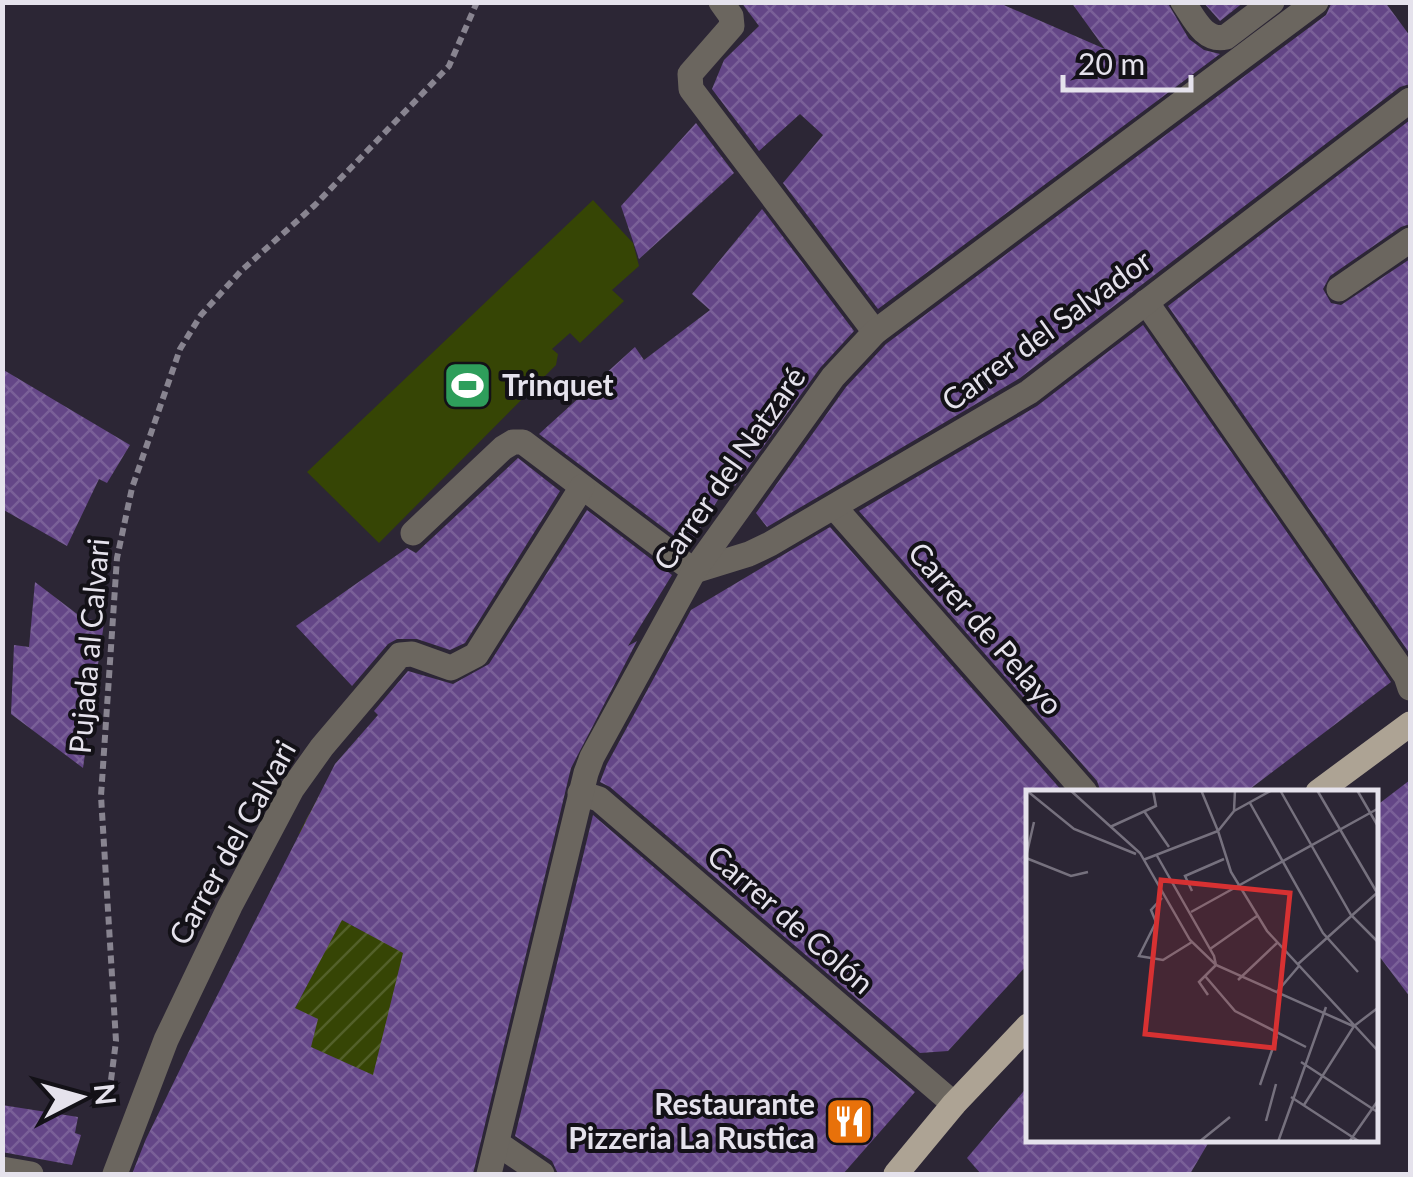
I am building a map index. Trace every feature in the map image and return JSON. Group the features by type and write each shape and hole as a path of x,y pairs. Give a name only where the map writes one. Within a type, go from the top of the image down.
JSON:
{"main road":[{"path":"1321,790 1410,724"},
{"path":"896,1174 954,1104 1026,1028"}],"street":[{"path":"721,2 730,16 730,32 690,74 691,90 875,332"},
{"path":"1183,2 1207,35 1216,39 1226,37 1272,2"},
{"name":"Carrer del Natzaré","path":"489,1174 580,793 592,757 694,571 833,377 875,332 1316,2"},
{"name":"Carrer del Salvador","path":"694,571 749,554 836,508 1015,401 1410,100"},
{"path":"1339,289 1410,240"},
{"path":"1146,302 1406,676 1410,688"},
{"path":"413,533 512,442 531,445 694,571"},
{"name":"Carrer del Calvari","path":"115,1174 166,1040 230,906 306,767 400,655 412,654 451,668 476,655 582,487"},
{"name":"Carrer de Pelayo","path":"836,508 1083,790"},
{"name":"Carrer de Colón","path":"580,793 599,798 954,1104"},
{"path":"497,1143 542,1174"},
{"path":"2,1169 30,1174"}],"path":[{"name":"Pujada al Calvari","path":"110,1084 116,1040 101,796 116,558 132,488 180,348 190,330 241,271 315,205 450,66 477,2"}],"green space":[{"name":"Trinquet","path":"593,200 633,243 639,266 612,290 624,301 580,343 570,333 552,349 558,354 556,365 379,543 307,472"},
{"path":"321,792 404,952 374,1076 306,1045 293,1006 296,1007 340,919 362,931 344,857 299,833"}],"building":[{"path":"741,2 997,2 1105,49 1071,2 1167,2 1189,39 1204,50 1220,54 878,309 783,183 823,135 800,114 759,151 712,89 724,60 759,26"},
{"path":"1203,2 1244,2 1220,21"},
{"path":"1332,2 1385,2 1410,36 1410,84 1400,87 1020,378 767,527 756,513 846,387 886,344 1326,15"},
{"path":"1410,120 1410,224 1330,276 1323,289 1331,303 1341,305 1410,259 1410,654 1168,306"},
{"path":"696,123 734,173 639,259 621,206"},
{"path":"762,209 854,331 820,368 735,486 730,480 689,547 539,434 635,347 644,360 710,310 692,294"},
{"path":"1143,325 1391,682 1249,790 1100,790 1097,781 859,511 1037,406"},
{"path":"2,369 130,445 107,483 99,479 67,546 2,509"},
{"path":"518,458 560,491 465,643 450,650 417,639 397,639 388,644 352,686 296,626 407,548 416,553"},
{"path":"587,510 672,575 628,646 637,641 571,768 473,1174 132,1174 191,1047 335,764 378,715 374,711 408,671 453,684 489,664","holes":["342,920 403,953 373,1075 311,1047 318,1019 295,1008"]},
{"path":"830,527 1061,790 1026,790 1026,966 948,1051 920,1053 600,782 691,610"},
{"path":"35,582 81,617 104,623 83,768 11,714 14,645 29,647"},
{"path":"1410,780 1410,997 1378,955 1378,804"},
{"path":"593,815 915,1092 843,1174 558,1174 552,1161 515,1136"},
{"path":"1026,1088 1026,1142 1209,1142 1190,1174 981,1174 967,1158"},
{"path":"2,1105 78,1117 75,1133 81,1135 72,1165 2,1152"}],"place":[{"name":"Trinquet","path":"467,386"},
{"name":"Restaurante Pizzeria La Rustica","path":"850,1122"}]}
